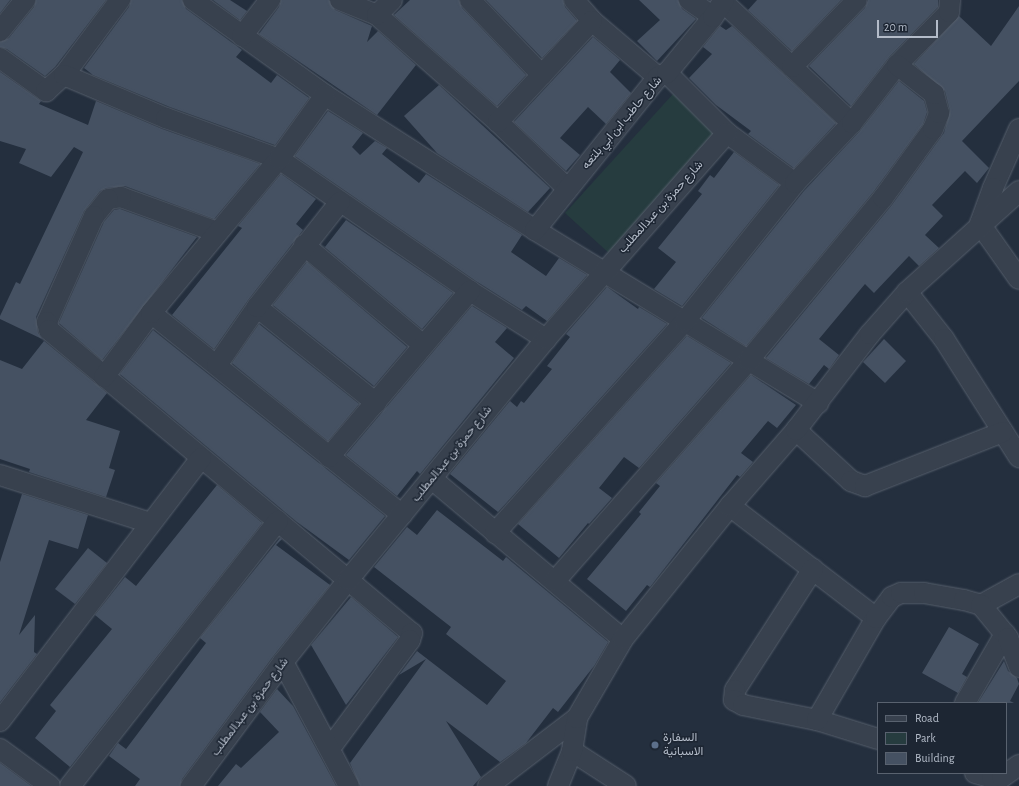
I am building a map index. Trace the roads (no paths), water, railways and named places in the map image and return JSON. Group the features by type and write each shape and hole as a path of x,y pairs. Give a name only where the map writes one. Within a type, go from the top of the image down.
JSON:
{"street":[{"path":"0,32 25,0"},
{"path":"0,58 41,90 51,88 64,75 120,0"},
{"path":"192,0 325,95 535,230 818,402"},
{"path":"242,36 270,0"},
{"path":"340,0 377,15 498,122 567,188"},
{"path":"377,15 392,0"},
{"path":"470,0 542,75"},
{"path":"574,0 592,21 662,75 727,133 795,183"},
{"path":"689,0 720,7 792,67 852,123"},
{"path":"792,67 857,0"},
{"path":"495,533 685,322 795,183 852,123 897,65 949,12 950,0"},
{"name":"شارع حاطب ابن ابي بلتعه","path":"535,230 567,188 720,7"},
{"path":"498,122 592,21"},
{"path":"555,581 749,360 883,198 938,121 939,113 934,94 897,65"},
{"path":"64,75 166,118 279,159 470,291 546,339"},
{"path":"104,377 151,313 279,159 325,95"},
{"path":"980,224 992,188 1019,129"},
{"name":"شارع حمزة بن عبدالمطلب","path":"191,786 283,662 348,580 546,339 727,133"},
{"path":"558,786 572,751 577,718 623,639 730,506 796,430 870,334 907,292 980,224 1019,191"},
{"path":"217,232 121,197 108,199 101,204 47,322 54,336 409,629 412,636 330,748"},
{"path":"217,365 257,307 304,245 340,202"},
{"path":"980,224 1019,279"},
{"path":"304,245 423,344"},
{"path":"329,457 376,403 423,344 470,291"},
{"path":"907,292 944,339 1019,457"},
{"path":"257,307 376,403"},
{"path":"151,313 402,515"},
{"path":"796,430 851,481 865,486 1003,432"},
{"path":"0,721 150,522 202,458"},
{"path":"0,475 150,522"},
{"path":"432,479 623,639"},
{"path":"730,506 813,568 876,618"},
{"path":"70,786 278,521"},
{"path":"813,568 735,690 733,696 734,700 743,705 817,720 877,739"},
{"path":"981,606 1019,584"},
{"path":"817,720 876,618 892,597 901,593 931,594 981,606 1005,634 1019,667"},
{"path":"966,702 1005,634"},
{"path":"283,662 349,786"},
{"path":"488,786 577,718"},
{"path":"0,749 50,786"},
{"path":"572,751 626,786"},
{"path":"1007,773 1019,765"},
{"path":"978,774 992,778 1002,777 1006,774"}],"place":[{"name":"السفارة الاسبانية","path":"655,745"}]}
